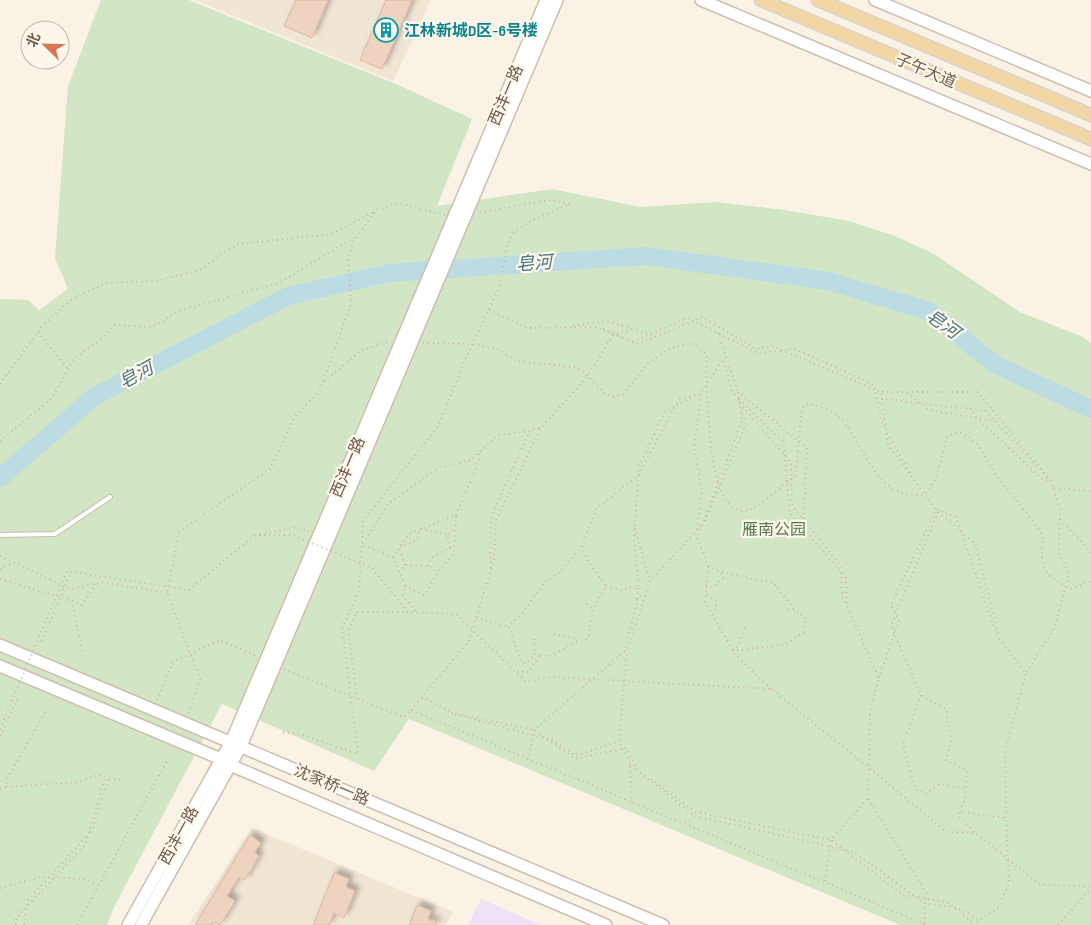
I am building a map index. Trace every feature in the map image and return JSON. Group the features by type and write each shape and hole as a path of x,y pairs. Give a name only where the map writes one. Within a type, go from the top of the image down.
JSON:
{"main road":[{"name":"西沣一路","path":"458,219 546,0"},
{"name":"西沣一路","path":"128,925 236,744 424,296 557,0"},
{"path":"701,0 1091,164"},
{"name":"子午大道","path":"761,0 1091,139"},
{"name":"子午大道","path":"818,0 1091,115"},
{"path":"875,0 1091,91"},
{"name":"西沣一路","path":"270,662 319,533 405,342"},
{"name":"沈家桥一路","path":"0,644 663,925"},
{"name":"沈家桥一路","path":"0,666 606,925"},
{"name":"西沣一路","path":"141,925 225,762"}],"lane":[{"path":"0,535 55,534 110,497"}],"path":[{"path":"0,384 38,332 72,300 106,283 156,281 199,270 238,244 331,234 376,210 398,203 458,219 550,200 570,204 529,222 514,232 508,243 499,288 472,344 438,426 363,522 359,591 342,628 358,754 303,735 282,732"},
{"path":"186,723 200,679 167,593 179,532 270,469 295,416 319,392 351,304 348,260 353,242 376,210"},
{"path":"0,441 52,398 73,360 100,340 115,325 152,327 180,311 279,283 358,235"},
{"path":"489,310 528,328 596,327 618,334 632,342"},
{"path":"422,697 452,713 554,741 576,757 626,748 637,770 695,816 854,852 926,904 953,906 973,924 998,908 1009,883 1005,752 1026,673 1054,629 1069,574 1059,552 1060,510 1051,480 978,392 881,392 772,346 756,349 702,317 638,344 614,336 596,327"},
{"path":"632,342 688,318 758,353 795,349 874,385 881,420 916,482"},
{"path":"565,328 606,320 658,337"},
{"path":"153,709 174,662 220,640 403,717 469,641 494,560 496,520 542,427 588,376 614,336 632,329"},
{"path":"38,332 68,370"},
{"path":"718,333 738,392 742,421 697,538 708,566 705,602 734,652 771,689 946,832 976,833"},
{"path":"322,383 360,350 386,341 472,344 497,349 517,361 574,368 588,376 605,394 614,397 622,394 649,362 669,349 691,343 698,346 706,354 708,425 714,468 726,502 732,509 740,511 750,510 795,476 802,408 808,404 820,406 840,419 886,485 898,494 925,494"},
{"path":"697,530 702,490 694,447 701,393 725,355"},
{"path":"723,359 732,391 784,443 789,511 846,578 847,606 880,678"},
{"path":"738,392 807,448 802,528"},
{"path":"881,392 888,445 938,512 975,543 1000,638"},
{"path":"906,392 929,410 996,422"},
{"path":"632,804 630,765 619,741 627,653 624,651 637,600 635,526 639,467 664,413 701,393"},
{"path":"876,398 986,411 1051,480"},
{"path":"526,759 530,754 534,730 628,648 650,581 708,519 746,424 739,399"},
{"path":"740,403 791,463 792,506 840,564 841,572"},
{"path":"509,626 521,615 544,583 561,571 582,546 596,509 638,476 675,406"},
{"path":"970,408 977,418 1043,480 1051,480"},
{"path":"362,545 388,504 438,468 471,460 498,434 530,431 542,427"},
{"path":"490,570 490,533 497,504 530,431"},
{"path":"925,494 936,477 948,436 957,432 967,435 978,445 996,474 1040,531 1043,537 1041,560 1043,569 1053,579 1070,589 1091,581"},
{"path":"404,586 425,596 438,572 454,554 456,515 479,462 479,452"},
{"path":"1054,488 1091,491"},
{"path":"497,504 500,513"},
{"path":"936,509 956,517 1000,638 1026,673"},
{"path":"411,710 632,804 825,881 926,924 926,893 868,798 870,711 899,620 891,606 936,509"},
{"path":"938,512 890,626 921,695 947,710 947,722 952,739 946,760 967,770 965,799 958,816 1040,885 1091,887"},
{"path":"393,557 408,534 456,515"},
{"path":"1060,519 1091,552"},
{"path":"635,526 650,581"},
{"path":"0,729 66,572 189,590 255,535 296,527 319,533"},
{"path":"447,535 455,528"},
{"path":"421,529 447,535"},
{"path":"400,548 416,541 421,529"},
{"path":"260,535 292,535 372,568 408,612"},
{"path":"447,535 450,548"},
{"path":"362,545 393,557 404,586 403,595 418,613"},
{"path":"582,546 587,560 606,586 621,590 638,586"},
{"path":"400,548 405,565"},
{"path":"450,548 454,550"},
{"path":"428,566 432,557 450,548"},
{"path":"0,556 70,589 97,582 167,593"},
{"path":"0,570 14,562"},
{"path":"405,565 428,566 438,572"},
{"path":"399,572 405,565"},
{"path":"708,566 721,572 753,581 774,584 806,619 804,632 786,644 734,652"},
{"path":"42,641 71,572"},
{"path":"706,585 713,587 723,578 721,572"},
{"path":"0,579 82,605 97,582"},
{"path":"554,634 577,639 588,639 593,609 606,586"},
{"path":"637,600 646,592"},
{"path":"706,594 716,602 714,615"},
{"path":"72,601 83,654"},
{"path":"587,604 593,609"},
{"path":"788,610 796,610"},
{"path":"357,699 348,632 357,612 456,614 526,682 550,677 771,689"},
{"path":"476,619 509,626"},
{"path":"734,652 746,625"},
{"path":"509,626 521,662 527,663 536,654"},
{"path":"534,639 536,654 539,656 554,656 577,639"},
{"path":"517,672 529,672 539,656"},
{"path":"0,736 19,695"},
{"path":"921,695 903,744 915,789 926,793 940,784 966,788"},
{"path":"6,787 6,779 47,709"},
{"path":"452,713 534,730 546,739"},
{"path":"576,757 619,741"},
{"path":"77,925 168,760"},
{"path":"630,765 696,812 831,840 904,896 949,903 979,920"},
{"path":"0,789 77,782 99,775 105,778 124,781"},
{"path":"16,925 16,918 85,845 105,778"},
{"path":"24,925 28,900 94,828 109,778"},
{"path":"825,881 831,840 868,798"},
{"path":"960,812 1006,818"},
{"path":"0,888 41,877 83,879 100,884"},
{"path":"1058,925 1091,887"}],"shaded area":[{"path":"194,0 431,0 393,81"},
{"path":"252,828 453,912 446,925 188,925"},
{"path":"481,899 541,925 468,925"}],"green space":[{"name":"雁南公园","path":"101,0 189,0 396,84 472,119 437,206 552,189 641,207 716,202 785,210 849,221 895,236 934,254 1020,312 1083,337 1091,343 1091,925 900,925 409,719 374,771 222,704 114,907 107,925 0,925 0,299 28,300 39,310 68,289 55,258 68,86"}],"building":[{"path":"296,0 328,0 312,38 284,26"},
{"name":"江林新城D区-6号楼","path":"386,0 412,0 382,69 360,60"},
{"path":"250,835 261,843 255,852 259,856 245,880 239,877 227,896 235,901 220,925 213,922 212,925 195,925"},
{"path":"334,873 349,879 346,887 355,891 344,918 334,913 329,925 313,925"},
{"path":"417,905 431,911 428,919 437,923 436,925 409,925"}],"waterway":[{"name":"皂河","path":"0,478 95,396 288,296 389,273 646,256 828,281 929,311 994,364 1091,409"}],"place":[{"name":"江林新城D区-6号楼","path":"386,30"}]}
